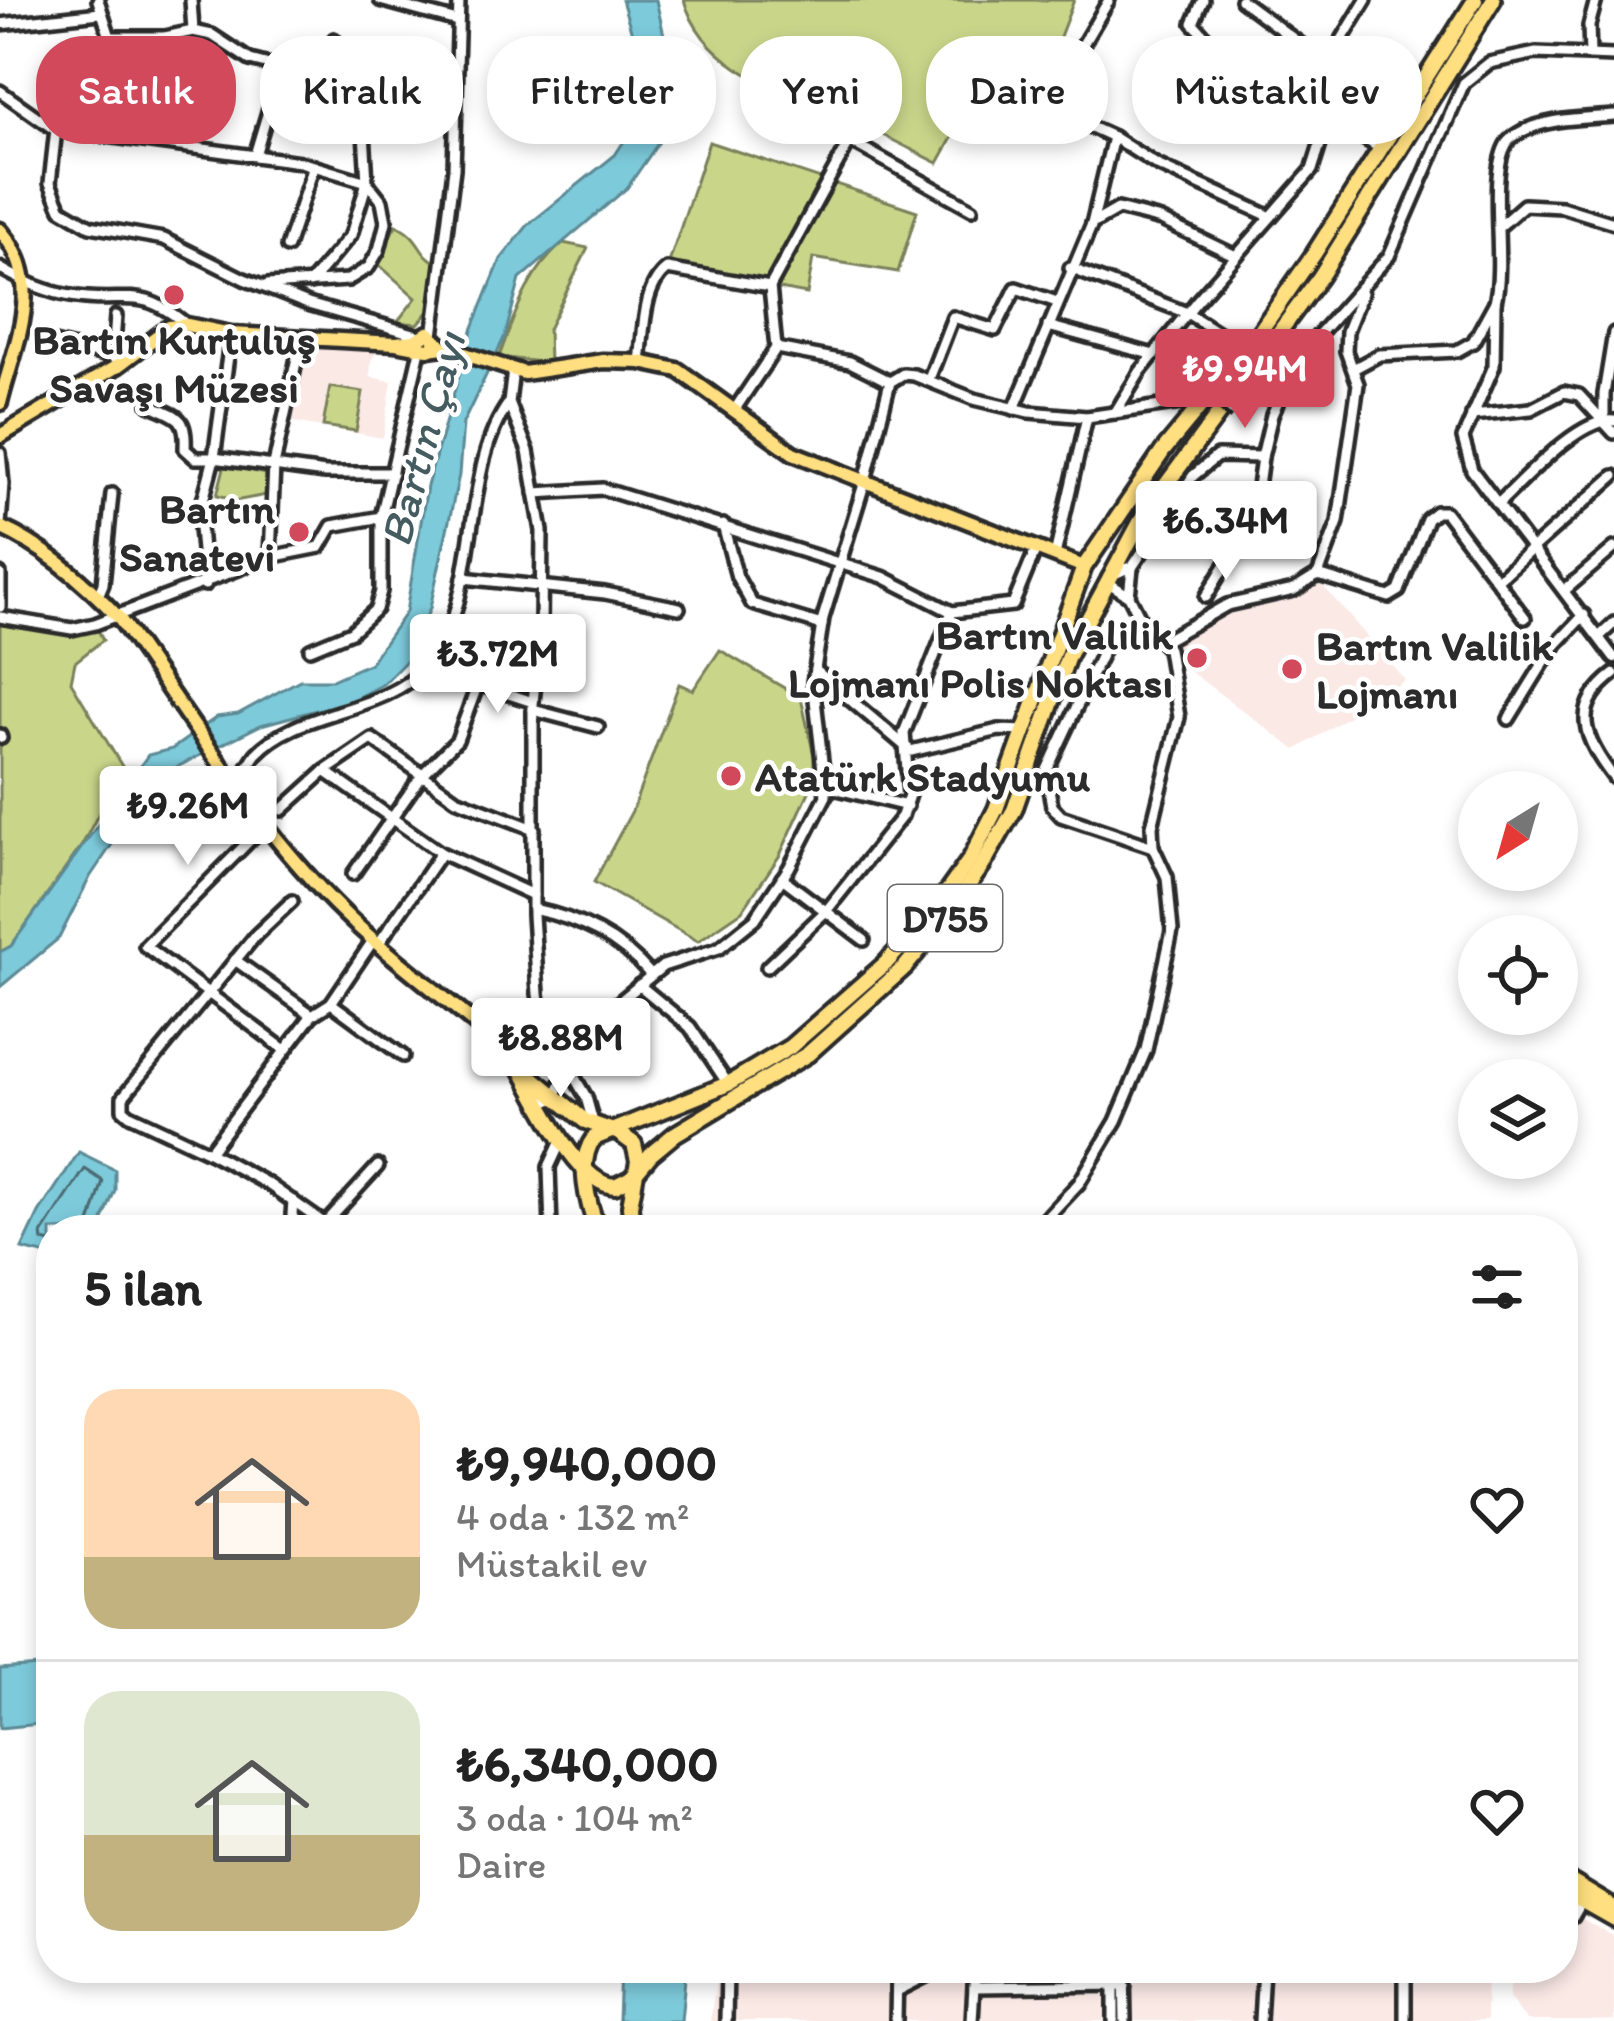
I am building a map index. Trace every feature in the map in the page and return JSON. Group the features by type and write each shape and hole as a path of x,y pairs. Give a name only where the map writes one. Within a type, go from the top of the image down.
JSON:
{"highway":[{"name":"D755","path":"610,1132 728,1084 790,1047 840,1006 934,910 996,809 1084,567 1162,451 1262,329 1475,0"},
{"name":"D755","path":"636,1170 675,1134 808,1054 905,967 944,920 1014,810 1068,656 1108,577 1185,455 1321,277 1493,0"},
{"path":"1084,567 1108,577"},
{"path":"518,1064 594,1132 620,1133 634,1144 631,1215"},
{"path":"549,1094 562,1139 598,1183 615,1186 636,1170"},
{"path":"592,1215 585,1153 594,1132"},
{"path":"1578,1886 1614,1908"},
{"path":"1578,1899 1614,1919"}],"main road":[{"path":"0,230 14,246 27,284 0,403"},
{"path":"0,241 22,265"},
{"path":"0,436 170,320 231,334 428,341 524,373 603,361 640,362 678,370 793,453 1084,567"},
{"path":"0,526 35,545 98,596 265,826 333,902 492,1036 518,1064"}],"street":[{"path":"98,0 110,36"},
{"path":"191,0 194,31"},
{"path":"380,0 457,21"},
{"path":"310,649 351,632 376,609 381,591 381,517 428,341 454,169 459,0"},
{"path":"1088,36 1109,0"},
{"path":"1183,0 1196,11"},
{"path":"1203,0 1196,11 1196,30 1203,36"},
{"path":"1241,0 1290,36"},
{"path":"1346,36 1366,0"},
{"path":"1589,54 1596,0"},
{"path":"0,24 100,14"},
{"path":"171,36 194,31 212,34 260,63"},
{"path":"1207,597 1254,517 1272,415 1288,378 1312,341 1389,256 1464,83 1489,64 1536,53 1614,56"},
{"path":"0,91 36,115"},
{"path":"1614,116 1526,129 1507,142 1499,169 1502,260 1494,366 1463,438 1472,470 1614,658"},
{"path":"1108,135 1157,165 1269,216"},
{"path":"1014,410 1092,224 1113,137"},
{"path":"255,155 260,138"},
{"path":"735,409 776,348 770,287 850,141 972,209"},
{"path":"54,144 50,183 61,209 91,226 164,239 261,286 428,341"},
{"path":"171,144 314,166 367,182 382,200 386,222 369,267 348,280 261,286"},
{"path":"310,283 351,235 367,182 364,144"},
{"path":"1114,413 1187,314 1312,170 1320,144"},
{"path":"1373,144 1380,148"},
{"path":"287,247 314,166"},
{"path":"1500,226 1524,205 1562,207 1614,223"},
{"path":"1092,224 1118,209 1161,220 1236,256"},
{"path":"0,268 27,284 70,296 142,298 163,304 170,320"},
{"path":"1070,268 1187,314 1236,344"},
{"path":"640,362 654,280 667,269 770,287"},
{"path":"929,379 953,317 995,330 1016,288 1057,302"},
{"path":"1164,641 1227,605 1294,590 1318,574 1338,522 1358,384 1346,351 1347,331 1364,288"},
{"path":"1355,368 1379,355 1457,351 1473,342 1496,302"},
{"path":"54,343 116,361 116,316"},
{"path":"1048,326 1154,355"},
{"path":"205,585 200,516 214,458 231,334"},
{"path":"1614,334 1604,394 1614,433"},
{"path":"271,557 274,465 301,338"},
{"path":"776,348 850,362 890,382"},
{"path":"509,369 509,403 528,451 542,531 533,706 533,909 542,1021 586,1097 594,1132"},
{"path":"549,1094 579,1035 663,966 718,949 755,919 826,796 816,732 814,670 822,625 890,382 903,374 1014,410 1087,417 1188,402"},
{"path":"1203,387 1234,413"},
{"path":"1472,415 1531,409 1564,392 1579,395 1609,421"},
{"path":"237,786 255,755 280,735 389,694 431,661 442,644 463,578 478,484 496,420 509,403"},
{"path":"148,404 182,419 185,449 195,458 325,473 392,473"},
{"path":"1054,555 1087,417"},
{"path":"1498,504 1557,448 1609,421"},
{"path":"0,422 17,427"},
{"path":"0,453 0,526"},
{"path":"1049,1215 1079,1183 1116,1121 1146,1050 1172,931 1167,877 1153,848 1152,826 1179,717 1164,641 1108,577 1133,566 1193,476 1217,456 1262,458"},
{"path":"1496,580 1614,476"},
{"path":"535,493 603,489 883,577 952,612 1013,605 1036,549"},
{"path":"98,596 104,584 112,494"},
{"path":"1318,574 1389,597 1400,591 1426,519 1445,512 1525,618"},
{"path":"0,617 72,629 118,618 271,557 320,547 332,526 381,517"},
{"path":"723,525 737,577 752,604 822,625"},
{"path":"1565,590 1614,548"},
{"path":"1129,596 1133,566"},
{"path":"0,574 0,607"},
{"path":"463,578 605,593 679,608"},
{"path":"767,967 827,910 907,806 902,746 952,612"},
{"path":"1509,719 1552,650 1584,615"},
{"path":"1600,636 1614,623"},
{"path":"1148,628 1110,636 1046,772 1052,806 1061,816 1153,848"},
{"path":"431,661 533,706 598,727"},
{"path":"814,670 911,751 1000,730 1026,731"},
{"path":"1614,674 1594,694 1585,719 1595,751 1614,778"},
{"path":"353,874 422,775 457,740 478,684"},
{"path":"282,810 372,739 456,799 534,829"},
{"path":"326,771 441,853 533,895"},
{"path":"825,786 907,806"},
{"path":"265,826 146,946 286,1049"},
{"path":"209,1152 312,1015 331,1003 441,853"},
{"path":"782,878 864,940"},
{"path":"292,901 235,960 122,1104 130,1115 209,1152 312,1215"},
{"path":"533,909 570,917 599,932 634,955 651,976"},
{"path":"235,960 312,1015"},
{"path":"639,986 690,1028 728,1084"},
{"path":"331,1003 404,1056"},
{"path":"492,1036 542,1021"},
{"path":"551,1215 549,1167 562,1139"},
{"path":"333,1215 378,1166"},
{"path":"292,1215 293,1201"},
{"path":"1578,1908 1582,1901"},
{"path":"726,2021 727,1983"},
{"path":"896,2021 897,1983"},
{"path":"897,1991 909,1983"},
{"path":"972,2021 974,1983"},
{"path":"1260,2021 1263,1983"},
{"path":"1405,1983 1406,2021"},
{"path":"974,1987 1119,1985"},
{"path":"1114,2021 1119,1985"},
{"path":"1119,1985 1125,2021"}],"shaded area":[{"path":"304,342 381,347 371,360 370,377 392,381 383,438 289,421"},
{"name":"Bartın Valilik Lojmanı","path":"1317,579 1405,680 1296,750 1173,659 1174,639 1213,614 1301,592"},
{"path":"1578,1917 1614,1936 1614,2021 1527,2021 1509,1998 1510,1983 1578,1983"},
{"path":"716,1983 1487,1983 1486,2021 710,2021"}],"green space":[{"path":"684,0 1074,0 1060,36 926,36 926,144 949,144 938,163 900,144 902,36 740,36 740,69 716,50 716,36 703,36"},
{"path":"708,144 917,211 898,272 813,258 807,294 667,269"},
{"path":"396,225 437,263 429,311 418,324 397,322 416,298 376,262"},
{"path":"563,243 588,248 548,329 549,363 499,357 531,281"},
{"path":"330,387 363,392 356,431 323,426"},
{"path":"225,464 266,474 266,495 230,502 217,495"},
{"path":"0,617 72,629 95,624 103,640 75,662 71,682 123,768 82,845 11,946 0,952"},
{"name":"Atatürk Stadyumu","path":"720,650 801,698 814,756 814,781 780,855 742,911 698,941 594,882 632,811 679,684 693,690"}],"water":[{"path":"622,0 656,0 664,36 633,36"},
{"path":"622,144 657,144 627,188 520,279 505,336 463,423 459,475 430,608 409,658 383,684 350,701 261,725 173,769 148,791 90,877 59,938 0,987 0,952 11,946 148,755 172,749 217,717 238,714 300,680 332,680 370,663 406,612 427,486 472,330 501,259 528,225 615,155"},
{"path":"79,1152 115,1170 115,1190 105,1215 39,1213"},
{"path":"36,1219 36,1252 22,1249"},
{"path":"36,1666 36,1724 0,1728 0,1669"},
{"path":"619,1983 685,1983 681,2021 618,2021"}],"place":[{"name":"Bartın Kurtuluş Savaşı Müzesi","path":"174,295"},
{"name":"Bartın Sanatevi","path":"299,532"},
{"name":"Bartın Valilik Lojmanı Polis Noktası","path":"1197,658"},
{"name":"Bartın Valilik Lojmanı","path":"1292,669"},
{"name":"Atatürk Stadyumu","path":"731,776"}],"water label":[{"name":"Bartın Çayı","path":"422,439"}]}
